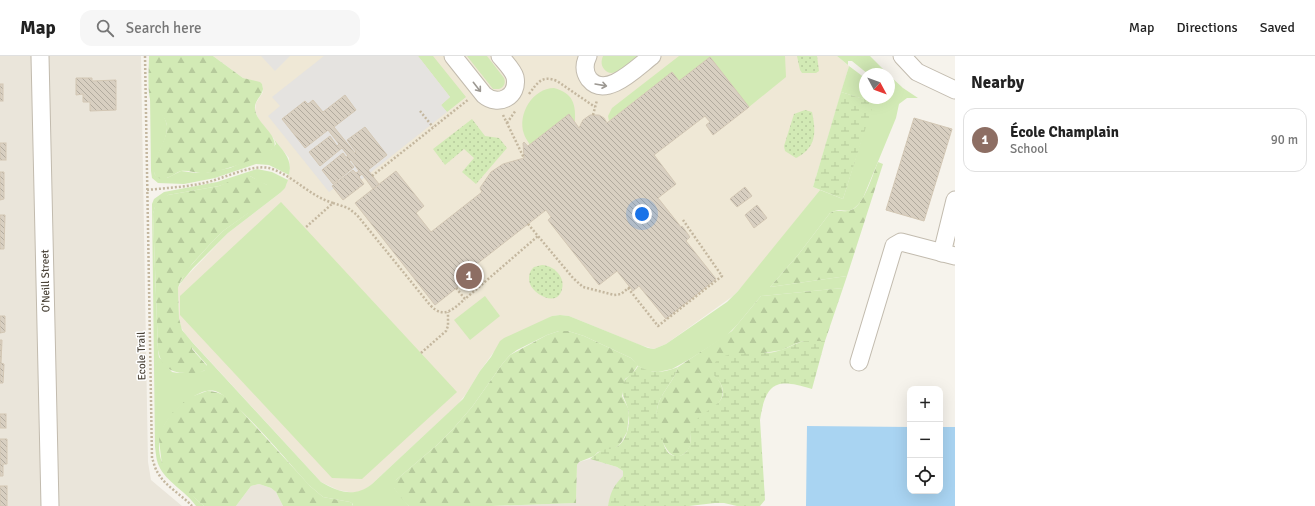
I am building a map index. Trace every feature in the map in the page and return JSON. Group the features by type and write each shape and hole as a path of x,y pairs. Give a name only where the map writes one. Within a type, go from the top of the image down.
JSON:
{"street":[{"name":"O'Neill Street","path":"40,56 50,506"},
{"path":"453,56 479,90 487,98 496,101 507,98 513,91 515,85 514,75 500,56"},
{"path":"588,56 585,67 588,77 596,84 606,87 616,83 652,56"},
{"path":"902,56 917,72 955,90"},
{"path":"859,362 894,246 901,242 948,255 955,200"}],"path":[{"name":"Ecole Trail","path":"144,56 152,458 158,473 192,506"},
{"path":"528,95 541,80 552,78 595,107"},
{"path":"372,176 479,90"},
{"path":"496,101 524,158"},
{"path":"507,123 520,106"},
{"path":"420,111 433,127"},
{"path":"147,190 205,183 222,179 248,169 262,167 276,171 321,199 348,208 357,215 434,309 440,313 448,312 465,299 538,236"},
{"path":"305,228 333,203"},
{"path":"528,224 573,278 584,287 614,295 621,294 629,288 658,326 722,276 683,220"},
{"path":"456,288 465,299"},
{"path":"421,353 446,331 448,326 448,312"}],"shaded area":[{"path":"0,56 141,56 148,462 151,480 182,506 0,506"},
{"path":"213,56 837,56 849,66 813,187 820,190 750,278 733,296 666,344 654,349 640,345 569,316 552,316 493,353 458,404 372,484 363,491 354,493 338,490 321,482 185,334 181,327 179,318 178,288 183,280 228,233 280,193 286,185 290,171 289,158 259,120 255,111 256,103 263,92 262,84 243,78"},
{"path":"261,56 290,56 275,71"},
{"path":"324,56 418,56 450,97 441,105 447,112 345,193 338,185 329,192 268,116 280,106 272,97"},
{"path":"590,459 617,467 623,471 623,476 608,505 614,506 492,506 576,503 577,465 579,462"},
{"path":"259,484 271,488 276,492 283,506 236,506 251,486"}],"green space":[{"path":"149,56 213,56 243,78 260,82 263,89 255,106 256,114 273,138 275,143 274,148 250,160 214,172 203,173 181,171 162,179 156,176 154,166 167,127 165,120 151,102 149,86"},
{"path":"418,56 433,56 466,97 447,112 441,105 450,97"},
{"path":"467,56 487,56 504,78 505,83 503,86 499,89 493,89"},
{"path":"603,56 638,56 617,72 612,73 604,69 602,63"},
{"path":"679,56 785,56 786,77 749,107 710,57 679,81 672,72 609,121 608,116 612,108"},
{"path":"797,56 817,56 819,71 816,73 802,73"},
{"path":"837,56 870,56 882,68 861,68 852,61 848,61 848,65"},
{"path":"849,66 859,74 859,98 841,92"},
{"path":"895,81 918,98 907,98 899,104 896,118 863,198 858,205 850,210 840,210 830,213 798,255 770,287 847,276 843,288 761,296 726,336 672,369 658,372 647,371 638,366 631,358 584,336 568,331 559,331 547,335 517,350 503,363 472,407 452,430 396,480 394,488 409,506 353,506 350,502 323,497 310,486 249,418 224,396 215,391 205,391 193,397 175,411 164,426 159,443 159,453 164,467 204,506 196,506 166,477 157,461 155,447 152,204 154,199 164,192 217,182 257,169 272,172 288,180 285,188 280,193 228,233 193,268 179,285 186,271 212,242 223,231 248,213 267,185 250,176 219,186 168,195 155,207 153,214 159,357 172,372 204,371 207,365 192,348 192,342 321,482 340,491 346,492 359,491 372,484 463,399 500,341 504,338 552,316 560,315 569,316 648,348 654,349 666,344 727,302 738,291 820,190 843,199 872,104 895,104"},
{"path":"554,88 565,93 572,100 575,110 575,122 569,114 530,145 524,135 522,126 525,111 533,97 539,92"},
{"path":"841,92 859,97 859,104 873,104 843,199 813,187"},
{"path":"150,94 153,103 164,117 167,126 165,138 155,162 155,175 167,178 181,171 205,173 230,168 272,149 276,144 274,139 284,151 290,164 289,175 269,165 256,164 215,178 184,184 158,183 152,178 151,171"},
{"path":"805,110 812,112 814,126 813,138 808,149 796,158 785,151 784,146 794,114"},
{"path":"472,119 485,136 499,138 507,148 476,184 462,172 474,158 464,149 445,165 433,149"},
{"path":"878,162 883,164 847,276 770,287 798,255 830,213 835,211 851,210 856,207 868,189"},
{"path":"245,175 273,188 272,191 260,205 223,231 192,264 181,280 178,288 179,318 182,330 192,342 192,349 208,367 204,371 194,373 175,372 166,367 158,350 153,214 155,207 159,200 165,196 219,186"},
{"path":"281,202 457,392 362,479 332,478 180,315 180,296"},
{"path":"542,265 552,268 562,279 562,289 557,297 544,297 535,291 530,284 529,277 531,270 534,267"},
{"path":"843,288 825,341 804,341 782,350 764,353 712,372 722,386 723,390 721,399 718,404 700,417 694,426 690,435 690,447 686,452 679,456 673,455 668,450 663,443 660,434 657,410 658,404 678,367 732,331 761,296"},
{"path":"485,296 500,316 470,340 454,320"},
{"path":"559,331 568,331 584,336 631,358 638,365 632,374 625,379 622,396 628,408 629,415 627,432 619,445 615,448 598,452 594,456 579,462 577,465 576,503 492,506 409,506 394,488 393,483 452,430 472,407 510,355 547,335"},
{"path":"804,341 825,341 812,389 790,384 775,386 770,390 766,397 763,407 760,420 765,500 760,506 737,506 724,503 715,503 689,506 608,506 611,493 623,476 623,471 617,467 590,459 605,449 618,446 624,439 628,429 629,413 622,388 626,379 638,366 643,369 658,372 678,367 658,404 657,413 663,443 666,450 671,455 678,456 684,454 689,449 690,430 693,423 719,402 722,397 723,390 720,382 712,373 714,364 720,358 737,354 774,352"},
{"path":"207,391 222,394 235,404 310,486 323,497 350,502 353,506 283,506 276,492 271,488 259,484 251,486 236,506 204,506 166,472 162,465 159,440 160,432 171,414 188,398"}],"water":[{"path":"807,426 907,427 907,494 943,494 943,427 955,427 955,506 806,506"}],"building":[{"path":"710,57 749,107 713,135 706,125 710,122 705,116 654,155 676,184 658,198 690,237 686,241 716,279 666,319 639,286 633,291 617,271 599,285 548,220 551,217 546,210 464,274 468,279 435,305 355,203 396,171 424,206 416,213 431,232 482,192 480,188 491,172 503,164 524,158 524,142 528,146 569,114 579,128 583,120 590,115 599,115 604,118 607,123 672,72 679,81"},
{"path":"76,78 92,78 92,81 116,80 116,110 90,111 90,102 83,102 83,94 76,95"},
{"path":"0,84 3,84 3,101 0,101"},
{"path":"345,95 356,110 334,127 355,153 356,152 347,140 365,127 387,155 368,170 379,184 373,189 362,174 359,177 364,184 343,200 332,186 353,170 356,173 359,171 351,160 349,161 354,167 333,184 322,170 343,153 346,157 348,156 342,148 320,166 309,152 330,136 337,146 339,144 328,130 305,148 282,119 305,101 308,104 313,100 323,112"},
{"path":"914,118 952,129 924,221 886,210"},
{"path":"0,143 6,143 6,160 0,160"},
{"path":"0,172 4,172 4,199 0,200"},
{"path":"745,187 752,196 737,207 730,199"},
{"path":"757,205 767,218 754,228 745,215"},
{"path":"0,215 5,215 4,249 0,249"},
{"path":"0,316 5,316 5,332 0,333"},
{"path":"0,340 2,340 1,363 4,364 3,383 0,383"},
{"path":"0,414 6,414 6,428 0,428"},
{"path":"0,439 7,439 7,464 3,464 3,476 0,476"},
{"path":"0,486 7,486 7,506 0,506"}],"place":[{"name":"École Champlain","path":"469,276"}]}
